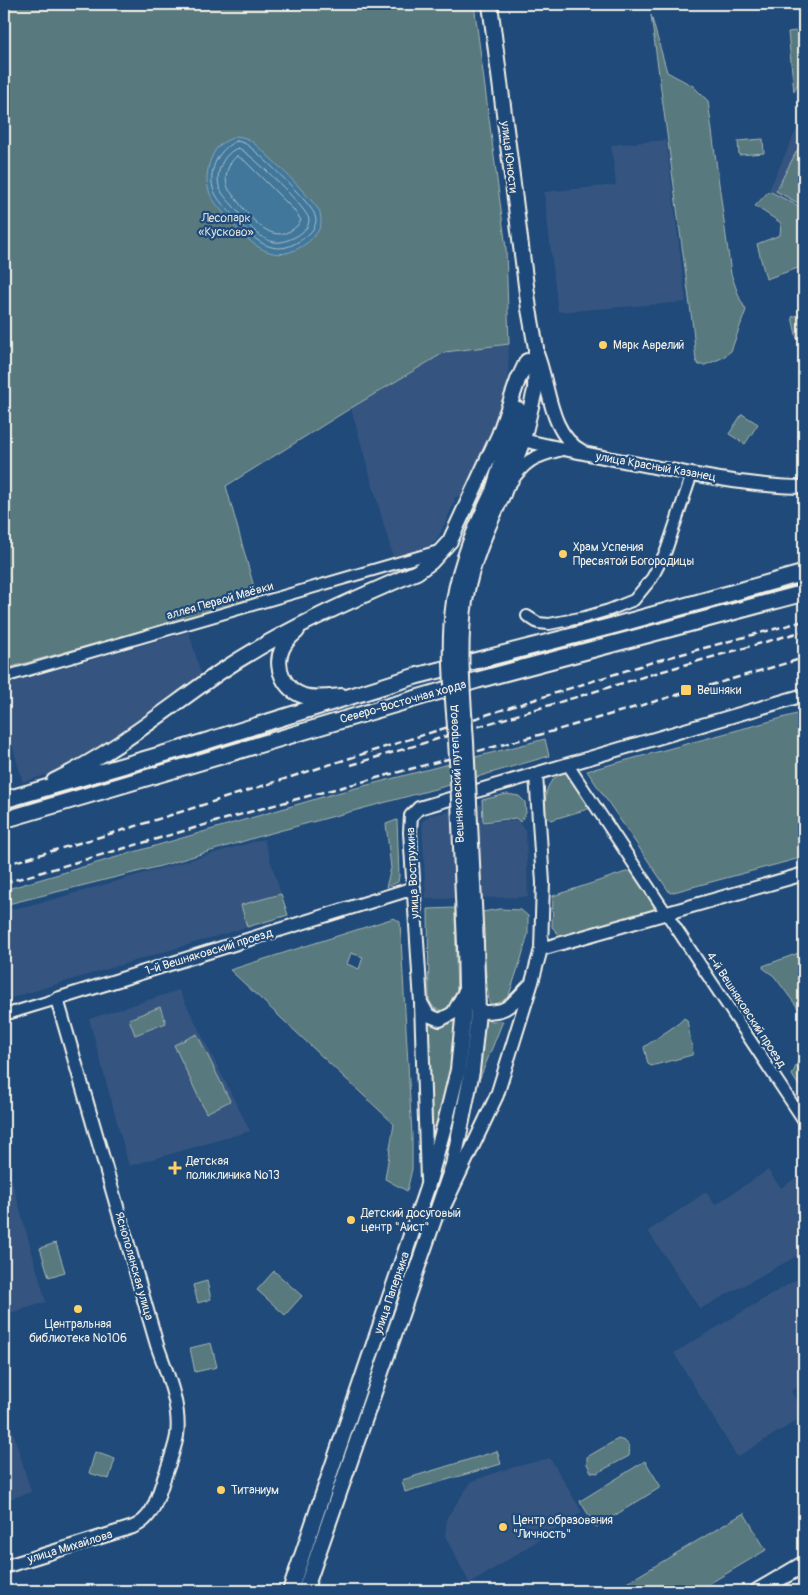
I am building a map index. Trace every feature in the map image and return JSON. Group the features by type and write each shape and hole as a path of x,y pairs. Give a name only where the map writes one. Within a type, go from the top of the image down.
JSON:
{"main road":[{"name":"улица Юности","path":"490,4 529,309 535,390 511,438 498,492"},
{"path":"30,793 94,761 132,737 220,672 279,636 417,572 431,562 450,542 511,438 518,380 532,356"},
{"name":"Вешняковский путепровод","path":"471,944 450,658 450,633 461,567 474,531 498,492"},
{"name":"Северо-Восточная хорда","path":"4,800 191,746 448,667 804,573"},
{"name":"Северо-Восточная хорда","path":"4,820 478,680 804,593"},
{"path":"304,623 286,642 280,654 279,667 284,680 292,690 304,696 351,696"},
{"name":"улица Паперника","path":"290,1591 428,1188 458,1070 471,944"},
{"name":"улица Паперника","path":"305,1591 453,1165 472,1071 478,1012 471,944"},
{"path":"758,1591 804,1564"},
{"path":"792,1591 804,1584"}],"street":[{"path":"532,356 542,366 555,417 561,432 578,449 591,455"},
{"name":"улица Красный Казанец","path":"511,438 692,474 773,486 804,487"},
{"path":"498,492 526,462 542,454 562,449"},
{"path":"527,616 538,623 549,624 585,617 634,600 659,566 670,542 692,474"},
{"name":"аллея Первой Маёвки","path":"4,677 443,549"},
{"name":"улица Вострухина","path":"428,1188 421,1003 410,832 411,816 419,808 804,695"},
{"name":"4-й Вешняковский проезд","path":"568,765 804,1121"},
{"path":"424,1249 497,1095 541,949 543,884 536,774"},
{"path":"541,949 804,874"},
{"name":"1-й Вешняковский проезд","path":"4,1016 414,888"},
{"path":"478,1012 494,1012 508,1008 532,982"},
{"name":"улица Паперника","path":"421,1003 428,1015 440,1020 453,1013 466,989"},
{"name":"Яснополянская улица","path":"57,999 157,1345 174,1393 177,1436 152,1511 143,1523 136,1526"},
{"name":"улица Михайлова","path":"4,1567 136,1526"}],"shaded area":[{"path":"804,113 804,209 769,190"},
{"path":"666,140 686,302 558,312 544,192 616,185 611,145"},
{"path":"509,344 508,379 504,401 463,494 454,498 455,501 439,536 434,542 428,546 393,557 351,408 445,352"},
{"path":"189,632 202,678 130,731 78,762 55,772 23,782 9,734 4,735 4,685"},
{"path":"481,804 482,823 517,820 526,831 528,897 426,899 422,822 430,815"},
{"path":"264,839 281,894 242,905 247,927 4,1000 4,911 51,900"},
{"path":"179,990 250,1131 129,1166 89,1019"},
{"path":"4,1153 46,1302 4,1315"},
{"path":"768,1170 781,1188 804,1172 804,1252 700,1309 648,1231 706,1192 715,1205"},
{"path":"802,1276 804,1279 804,1383 791,1391 804,1416 737,1457 674,1353"},
{"path":"8,1415 31,1492 4,1501 4,1416"},
{"name":"Центр образования \"Личность\"","path":"550,1458 582,1512 470,1584 445,1536 447,1517 472,1481 503,1470"}],"green space":[{"name":"Лесопарк «Кусково»","path":"4,4 474,4 506,248 509,344 445,352 226,486 257,598 4,669"},
{"path":"651,15 667,72 693,86 708,101 731,274 746,310 731,351 722,358 705,365 699,365 696,361"},
{"path":"804,30 804,68 794,92 788,32"},
{"path":"804,137 804,206 776,191"},
{"path":"763,139 764,153 739,155 738,141"},
{"path":"769,191 804,209 804,266 766,279 757,244 780,235 781,223 755,206"},
{"path":"804,313 804,337 797,339 792,317"},
{"path":"742,414 758,424 745,444 729,434"},
{"path":"804,712 804,857 670,893 587,771"},
{"path":"545,739 549,756 264,835 161,866 4,905 4,890 333,794"},
{"path":"566,772 591,808 551,820 546,817 545,802 547,790 553,780"},
{"path":"507,794 519,796 525,802 526,813 520,822 516,818 483,822 482,800"},
{"path":"397,820 399,876 398,882 386,887 391,868 386,824"},
{"path":"632,870 655,904 650,916 563,939 552,927 553,896"},
{"path":"281,894 288,915 247,927 241,905"},
{"path":"455,908 457,1001 452,1007 441,1010 434,1008 429,1000 428,909"},
{"path":"500,909 521,910 528,916 528,934 508,998 493,1008 489,1002 482,912"},
{"path":"394,918 400,922 412,1135 412,1169 407,1191 385,1179 394,1124 230,970","holes":["351,953 363,957 359,969 347,964"]},
{"path":"804,951 804,1016 774,976 763,966"},
{"path":"160,1007 166,1023 135,1035 129,1019"},
{"path":"484,1018 492,1021 503,1021 478,1083"},
{"path":"684,1018 687,1020 692,1055 651,1066 648,1064 644,1047"},
{"path":"427,1020 441,1024 455,1021 452,1071 437,1127 434,1127 432,1123"},
{"path":"197,1034 230,1101 206,1113 174,1045"},
{"path":"804,1048 804,1094 792,1075"},
{"path":"56,1243 65,1272 49,1277 40,1248"},
{"path":"274,1271 302,1296 285,1315 257,1290"},
{"path":"207,1281 211,1299 198,1303 193,1285"},
{"path":"211,1343 217,1367 195,1372 190,1348"},
{"path":"618,1439 628,1444 630,1449 629,1456 597,1473 591,1472 587,1464 587,1457"},
{"path":"497,1451 501,1464 405,1492 402,1480"},
{"path":"95,1452 115,1459 109,1479 89,1473"},
{"path":"645,1461 661,1487 596,1527 580,1501"},
{"path":"744,1513 766,1550 697,1591 613,1591"}],"water":[{"path":"237,136 248,139 263,152 298,185 320,212 319,230 300,248 284,253 274,253 256,245 240,231 212,198 207,180 208,168 212,157 221,144"}],"railway":[{"path":"4,865 130,828 656,661 804,621"},
{"path":"351,765 656,673 804,631"},
{"path":"4,883 267,807 550,732 804,658"}],"place":[{"name":"Марк Аврелий","path":"603,345"},
{"name":"Храм Успения Пресвятой Богородицы","path":"563,554"},
{"name":"Вешняки","path":"686,690"},
{"name":"Детская поликлиника №13","path":"175,1168"},
{"name":"Детский досуговый центр \"Аист\"","path":"351,1220"},
{"name":"Центральная библиотека №106","path":"78,1309"},
{"name":"Титаниум","path":"221,1490"},
{"name":"Центр образования \"Личность\"","path":"503,1527"}]}
